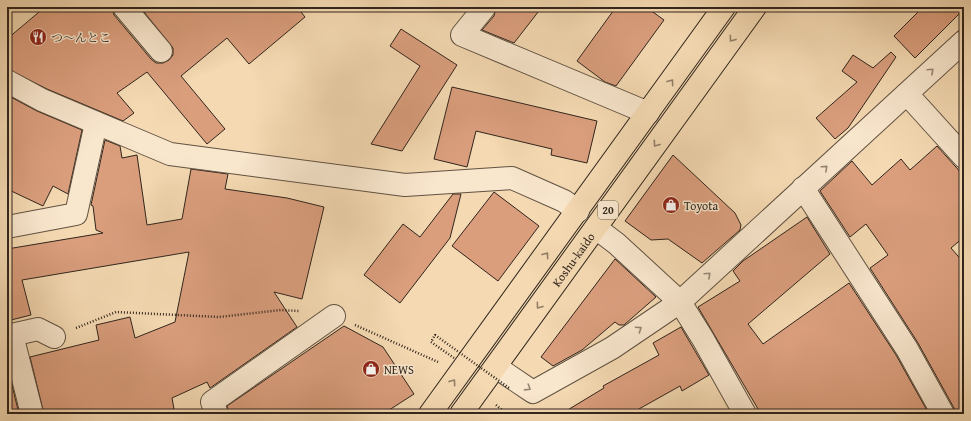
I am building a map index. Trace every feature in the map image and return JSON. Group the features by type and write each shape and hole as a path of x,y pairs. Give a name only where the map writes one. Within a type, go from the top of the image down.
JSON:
{"highway":[{"name":"Koshu-kaido","path":"430,414 724,7"},
{"name":"Koshu-kaido","path":"462,414 755,7"}],"street":[{"path":"124,7 161,51"},
{"path":"482,7 484,8 462,35 648,113"},
{"path":"496,367 533,392 612,348 680,302 964,41"},
{"path":"7,81 42,100 170,154 405,185 512,178 564,201 578,211"},
{"path":"907,94 964,157"},
{"path":"7,227 76,214 96,123"},
{"path":"803,188 907,349 943,414"},
{"path":"596,228 617,244 680,302 704,339 745,414"},
{"path":"217,414 212,402 334,316"},
{"path":"32,414 9,336 38,329 54,337"}],"path":[{"path":"54,337 116,312 219,317 281,310 327,313 443,364"},
{"path":"454,358 431,342 435,335 509,388"},
{"path":"492,402 507,414"}],"building":[{"path":"45,7 112,7 114,15 156,63 163,63 169,60 173,55 173,48 140,7 297,7 305,17 249,64 227,38 181,76 225,129 207,144 147,72 117,93 134,113 123,121 47,89 7,69 7,39"},
{"path":"496,7 542,7 514,43 482,30 494,16"},
{"path":"616,7 646,7 664,20 616,86 605,82 577,61"},
{"path":"923,7 964,7 964,9 915,58 894,36"},
{"path":"401,29 457,65 402,151 371,144 420,66 390,46"},
{"path":"891,52 896,57 848,128 835,139 816,118 857,82 842,71 853,55 873,68"},
{"path":"452,87 597,121 587,163 551,155 552,149 476,131 467,167 434,159"},
{"path":"7,95 37,111 82,130 68,194 53,186 43,206 7,189"},
{"path":"105,140 120,146 122,158 137,155 147,225 182,219 191,169 228,174 225,189 287,198 324,207 302,299 274,292 297,327 210,388 207,382 172,398 174,409 152,414 44,414 30,357 99,340 96,325 130,317 135,338 175,322 189,252 22,280 31,315 7,321 7,249 103,233 96,230 93,206 91,205"},
{"path":"937,146 964,176 964,237 951,248 964,263 964,414 955,414 954,408 918,343 870,268 888,255 866,224 850,237 820,191 852,161 872,185 901,159 910,170"},
{"path":"673,155 735,213 741,225 740,230 702,263 668,239 651,240 625,221"},
{"path":"494,192 539,226 498,281 452,246"},
{"path":"453,194 461,194 450,238 400,303 364,275 403,224 420,237"},
{"path":"807,217 830,254 748,324 763,344 849,283 896,355 929,414 761,414 698,307 740,281 733,271 743,261"},
{"path":"615,259 656,297 624,325 619,325 615,322 582,350 553,366 541,357"},
{"path":"344,326 383,347 414,394 383,414 229,414 227,406"},
{"path":"681,327 709,375 682,391 680,386 630,414 561,414 604,388 603,386 659,355 653,343"},
{"path":"10,377 19,414 7,414 7,378"}],"place":[{"name":"つ～んとこ","path":"38,37"},
{"name":"Toyota","path":"671,205"},
{"name":"NEWS","path":"371,369"}]}
